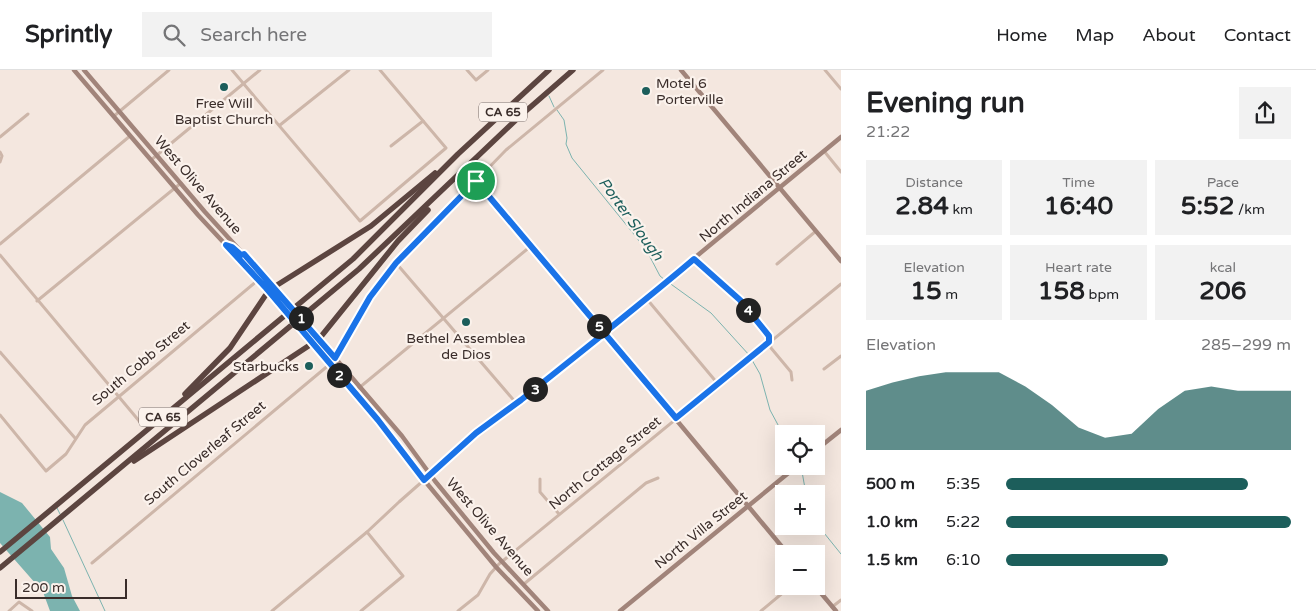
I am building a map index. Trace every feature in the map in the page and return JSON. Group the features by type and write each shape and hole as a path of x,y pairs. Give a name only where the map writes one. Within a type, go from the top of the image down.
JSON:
{"highway":[{"name":"CA 65","path":"0,552 277,322 374,238 458,154 549,70"},
{"name":"CA 65","path":"0,568 384,247 573,70"},
{"path":"150,428 224,356 274,286 371,226 458,154"},
{"path":"117,471 143,456 319,339 398,241 471,164"}],"main road":[{"name":"West Olive Avenue","path":"74,70 313,344 360,387 402,436 499,564 538,611"},
{"name":"West Olive Avenue","path":"84,70 319,339 354,392 396,441 424,480 499,564 524,584 547,610"},
{"path":"681,70 781,187 841,261"},
{"name":"North Indiana Street","path":"424,480 472,436 517,404 841,137"},
{"path":"226,245 232,247 241,255 244,254"},
{"path":"604,333 781,545"},
{"path":"825,443 841,430"},
{"name":"North Villa Street","path":"620,611 786,475"},
{"path":"822,595 834,609"}],"street":[{"path":"114,116 169,70"},
{"path":"232,70 360,221 446,148 380,70"},
{"path":"151,160 260,70"},
{"path":"280,125 348,70"},
{"path":"467,70 476,80 488,70"},
{"path":"333,361 370,297 396,263 506,150 603,70"},
{"path":"825,70 841,89"},
{"path":"0,137 28,114"},
{"path":"391,146 423,121"},
{"path":"0,244 130,136"},
{"path":"824,151 841,172"},
{"path":"0,152 2,156 0,162"},
{"path":"476,181 604,333"},
{"path":"38,301 181,183"},
{"path":"776,264 817,231"},
{"path":"354,392 531,246"},
{"path":"0,255 140,422"},
{"path":"694,259 740,300 769,336 771,348 791,372 792,380"},
{"path":"396,263 517,404"},
{"name":"South Cobb Street","path":"0,415 46,471 66,454 85,425 258,280"},
{"name":"North Cottage Street","path":"458,611 478,595 499,564 841,284"},
{"path":"646,298 718,384"},
{"path":"0,352 75,439"},
{"path":"824,369 841,356"},
{"name":"South Cloverleaf Street","path":"92,563 333,361"},
{"path":"524,584 646,483 658,478"},
{"path":"272,611 367,532 424,480"},
{"path":"540,480 540,492 559,514"},
{"path":"361,611 403,576 367,532"},
{"path":"760,611 780,595"},
{"path":"834,609 841,600"},
{"path":"9,611 19,602 32,611"}],"water":[{"path":"0,492 22,503 50,537 51,549 64,568 72,596 80,611 50,611 43,592 0,543"}],"waterway":[{"name":"Porter Slough","path":"549,96 554,107"},
{"name":"Porter Slough","path":"557,110 564,120 566,144 572,158 637,238 660,276 665,280"},
{"name":"Porter Slough","path":"668,282 711,313 750,356"},
{"name":"Porter Slough","path":"752,360 760,374 770,410 778,425"},
{"name":"Porter Slough","path":"803,475 804,485"},
{"path":"57,508 60,514"},
{"path":"63,520 105,611"},
{"name":"Porter Slough","path":"825,534 841,554"}],"place":[{"name":"Free Will Baptist Church","path":"224,87"},
{"name":"Motel 6 Porterville","path":"646,91"},
{"name":"Bethel Assemblea de Dios","path":"466,322"},
{"name":"Starbucks","path":"309,366"}],"route":[{"path":"476,181 396,263 370,297 335,358 274,286 244,254 241,255 232,247 226,245 266,288 396,441 424,480 476,433 521,400 601,336 604,333 646,298 672,278 694,259 740,300 769,336 769,342 676,418 604,333 476,181"}]}
